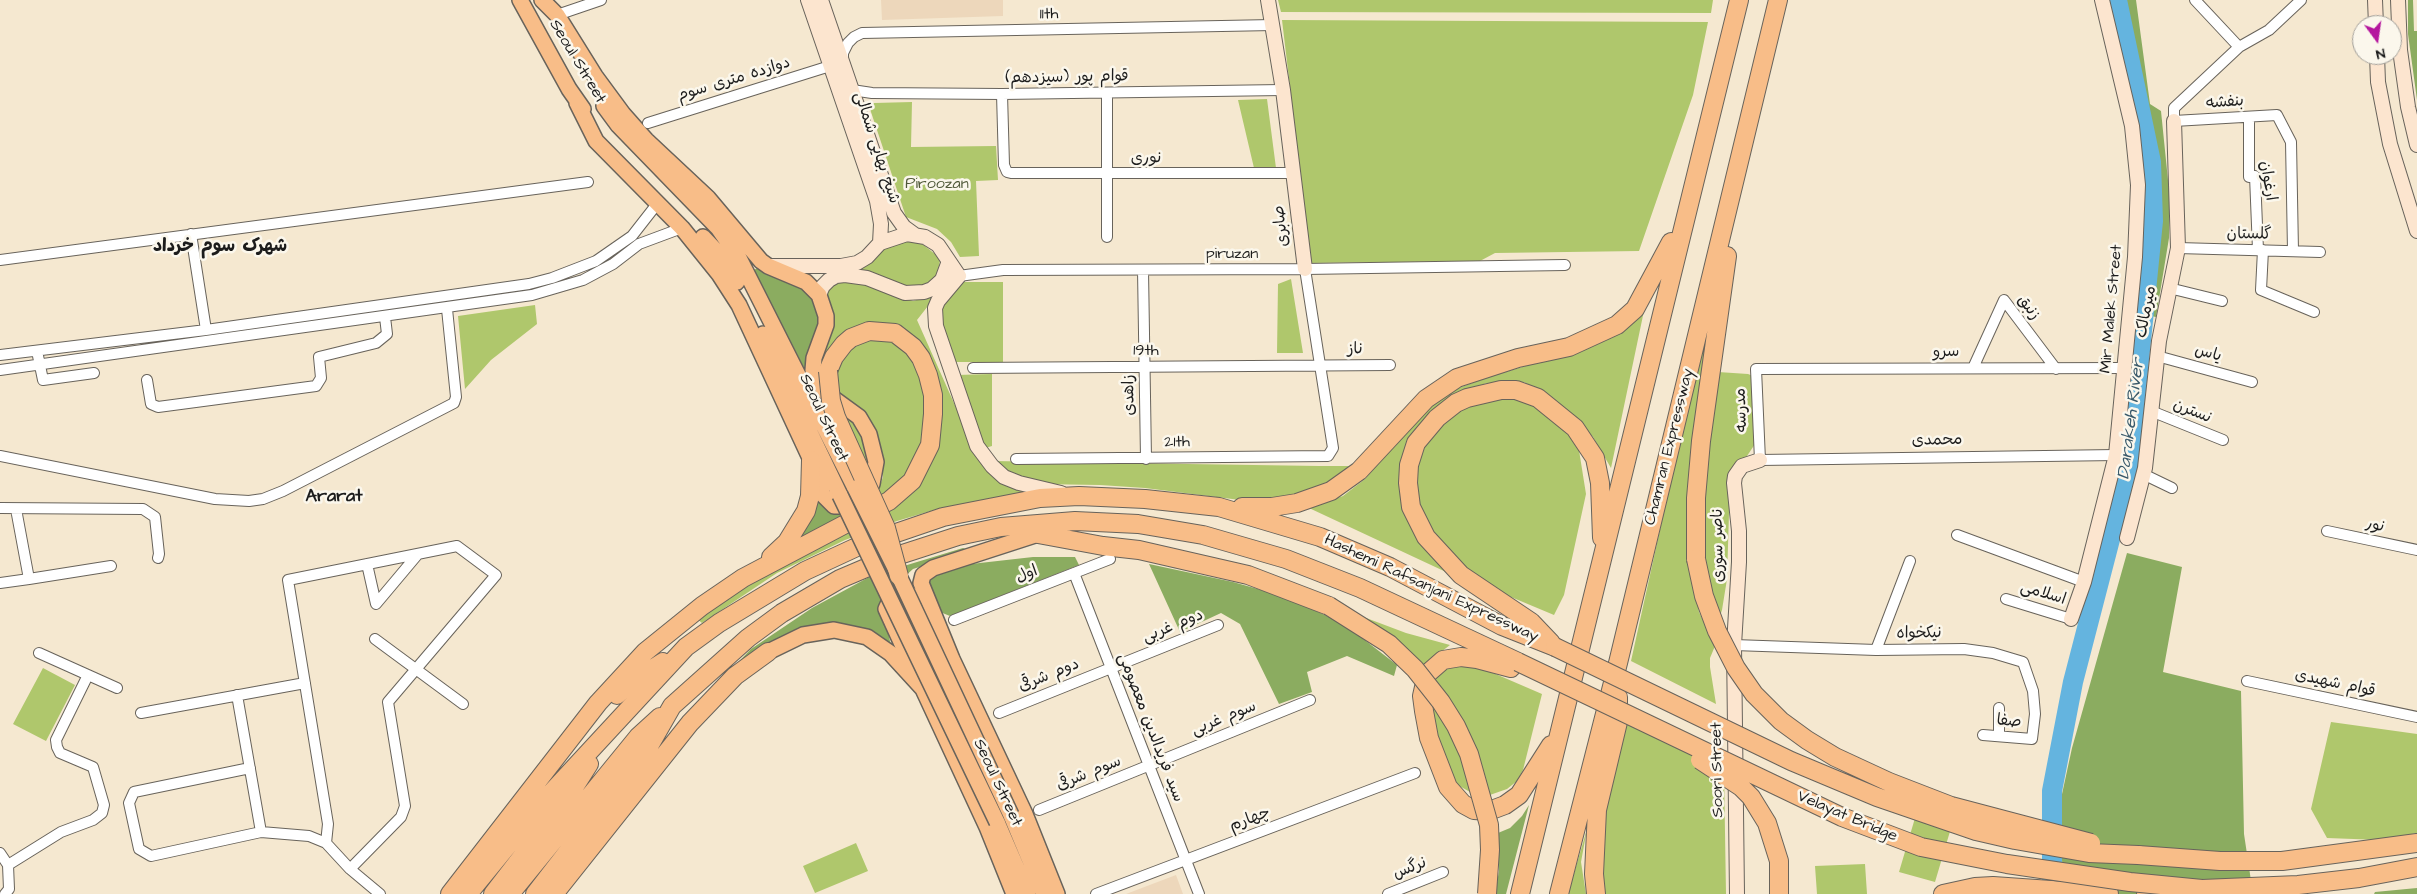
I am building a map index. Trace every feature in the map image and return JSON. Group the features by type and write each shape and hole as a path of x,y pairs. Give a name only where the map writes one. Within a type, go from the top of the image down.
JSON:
{"highway":[{"path":"1520,894 1603,561 1684,217 1738,0"},
{"name":"Chamran Expressway","path":"1559,894 1618,664 1778,0"},
{"path":"1729,206 1729,239 1696,498 1696,559 1710,614 1736,668 1754,694 1781,721 1836,758 1889,782 1951,806 2138,855 2252,862 2282,861 2354,853 2417,843"},
{"path":"1219,507 1272,507 1296,503 1331,491 1359,471 1426,399 1457,378 1518,358 1569,347 1593,338 1617,325 1635,309 1684,217"},
{"path":"743,578 889,501 912,481 925,457 933,430 933,395 921,358 905,339 895,333 884,330 859,334 844,344 834,357 828,371 831,401 836,417 886,528 899,576"},
{"path":"1555,647 1531,622 1461,575 1426,537 1411,507 1408,483 1412,453 1421,435 1451,406 1486,392 1516,390 1533,395 1547,404 1575,428 1595,458 1600,483 1603,561"},
{"path":"450,894 543,777 598,703 645,652 702,606 781,549 798,527 806,511 810,496 811,460"},
{"name":"Hashemi Rafsanjani Expressway","path":"468,894 549,795 606,736 654,680 686,648 719,623 767,592 861,545 943,517 1040,498 1079,496 1145,499 1219,507 1320,537 1390,567 1502,626 1555,647"},
{"name":"Hashemi Rafsanjani Expressway","path":"510,894 638,737 748,638 814,593 866,567 958,536 1001,527 1045,522 1138,524 1203,535 1286,559 1360,588 1518,662"},
{"path":"958,536 1038,534 1115,523"},
{"path":"1038,534 1103,546 1139,550 1248,575 1330,606 1389,644 1415,669 1440,702 1456,726 1472,762 1489,825 1490,850 1487,894"},
{"name":"Velayat Bridge","path":"1555,647 1791,761 1876,797 1976,831 2015,840 2089,853 2138,855"},
{"path":"543,777 627,685 686,648"},
{"path":"554,894 690,723 735,676 768,652"},
{"path":"1556,681 1477,658 1451,658 1443,660 1427,674 1422,696 1429,738 1448,787 1463,804 1474,810 1489,811 1505,805 1519,795 1561,727"},
{"name":"Velayat Bridge","path":"1518,662 1645,725 1842,817 1921,847 2007,864 2121,881 2202,889"},
{"path":"1596,894 1594,874 1597,810 1618,722 1618,664"},
{"name":"Hashemi Rafsanjani Expressway","path":"535,894 648,748 672,706"},
{"path":"1645,725 1741,787 1751,797 1767,823 1780,861 1779,894"},
{"name":"Hashemi Rafsanjani Expressway","path":"493,894 568,797 606,736"},
{"path":"2146,894 2202,889 2298,885 2359,878 2417,867"},
{"path":"1944,894 1975,887 1993,886 2109,894"}],"main road":[{"name":"Seoul Street","path":"520,0 577,103 606,139 686,218 721,256 745,296 997,822 1028,894"},
{"name":"Seoul Street","path":"541,0 586,82 618,125 698,206 718,228 739,258 899,576 1011,815 1044,894"},
{"path":"541,0 557,15 595,76 623,114 663,158 708,198 755,255 768,266 806,282 819,295 826,316 826,325 814,358 813,370 826,393 859,417 869,434 876,462 876,472 866,493 852,503 844,506 834,506 823,495 811,460 739,305 705,254 596,140 577,103"},
{"path":"1038,534 949,562 923,575 921,583 952,660 1025,814 1057,894"},
{"path":"952,660 912,594 904,590 892,596 887,603 887,612 987,826 1014,894"},
{"path":"768,652 783,643 818,631 834,630 867,637 890,653 923,689"}],"street":[{"path":"557,15 601,0"},
{"path":"808,0 836,64 852,90 894,213 904,227 915,235 938,245 959,276 938,301 935,308 936,326 969,430 982,455 1004,477 1038,488 1079,496"},
{"path":"821,0 836,64"},
{"name":"صابری","path":"1268,0 1282,90 1305,269 1333,448"},
{"name":"Mir Malek Street","path":"2071,619 2084,582 2116,455 2133,278 2138,185 2132,126 2102,0"},
{"path":"2196,0 2239,47"},
{"path":"2375,0 2376,15"},
{"path":"2398,0 2400,50 2408,107 2417,145"},
{"path":"2174,121 2174,108 2239,47 2269,30 2300,1"},
{"name":"11th","path":"836,64 848,43 862,33 1273,26"},
{"name":"دوازده متری سوم","path":"648,123 836,64"},
{"name":"شیخ بهایی شمالی","path":"836,64 877,201 881,224 880,243"},
{"path":"2377,65 2378,82 2390,144 2417,232"},
{"name":"قوام پور (سیزدهم)","path":"852,90 872,93 1002,94 1282,90"},
{"path":"1107,236 1108,92"},
{"name":"نوری","path":"1002,94 1004,165 1007,172 1011,174 1107,175 1293,172"},
{"name":"بنفشه","path":"2174,121 2277,115 2291,142 2293,251"},
{"name":"ارغوان","path":"2249,116 2248,177 2254,176 2261,250"},
{"name":"میرمالک","path":"2127,538 2143,474 2157,356 2178,248 2174,121"},
{"path":"0,260 588,182"},
{"path":"0,355 206,330 390,302 529,284 573,271 596,261 632,236 657,204"},
{"path":"0,370 40,366 522,297 571,285 601,272 639,244 682,228"},
{"path":"191,234 206,330"},
{"path":"768,266 841,266 857,263 867,258 880,243 900,235 915,235"},
{"name":"گلستان","path":"2178,248 2320,252"},
{"path":"2261,250 2261,290 2314,312"},
{"path":"819,295 829,280 836,276 845,275 867,278 905,293 924,292 932,289 942,280 949,261"},
{"name":"piruzan","path":"959,276 1003,270 1305,269 1565,265"},
{"name":"زاهدی","path":"1143,270 1146,459"},
{"path":"2169,288 2222,301"},
{"name":"زنبق","path":"1973,368 2004,300 2056,368"},
{"path":"147,380 151,404 158,408 316,386 320,378 319,357 374,344 388,334 390,302"},
{"path":"0,456 215,500 249,502 263,498 282,491 454,403 456,397 447,309"},
{"path":"37,351 43,380 94,373"},
{"name":"یاس","path":"2157,356 2252,382"},
{"name":"ناز","path":"1320,366 1390,364"},
{"name":"19th","path":"973,368 1320,366"},
{"name":"سرو","path":"1767,368 2125,368"},
{"name":"مدرسه","path":"1760,460 1756,369 1767,368"},
{"name":"نسترن","path":"2151,411 2223,440"},
{"name":"21th","path":"1016,459 1328,456 1333,448"},
{"name":"محمدی","path":"1760,460 2116,455"},
{"name":"ناصر سوری","path":"1734,645 1739,562 1735,476 1742,466 1760,460"},
{"path":"2143,474 2172,488"},
{"path":"0,508 143,509 154,517 158,558"},
{"path":"16,509 29,579"},
{"name":"نور","path":"2327,531 2417,550"},
{"path":"1956,535 2084,582"},
{"path":"326,843 328,824 288,580 457,546 496,575 388,702 405,806 401,817 350,869"},
{"path":"368,564 376,604 418,554"},
{"name":"اول","path":"954,620 1110,559"},
{"path":"1876,650 1910,561"},
{"path":"0,583 111,566"},
{"name":"سید فریدالدین معصومی","path":"1074,573 1199,894"},
{"name":"اسلامی","path":"2006,599 2071,619"},
{"name":"دوم غربی","path":"1111,668 1218,625"},
{"path":"375,639 463,704"},
{"name":"نیکخواه","path":"1734,645 1876,650 1964,649 1992,653 2023,662 2033,691 2035,714 2032,739"},
{"name":"Soori Street","path":"1734,645 1738,893"},
{"path":"39,653 117,688"},
{"name":"دوم شرقی","path":"998,713 1111,668"},
{"path":"8,864 62,832 93,820 102,813 104,805 93,767 60,753 56,740 88,675"},
{"name":"قوام شهیدی","path":"2247,681 2417,717"},
{"path":"141,713 305,683"},
{"path":"237,695 261,832"},
{"name":"سوم غربی","path":"1149,766 1310,700"},
{"path":"1999,708 1999,736"},
{"name":"صفا","path":"1983,735 2032,739"},
{"name":"سوم شرقی","path":"1040,810 1149,766"},
{"path":"250,768 139,790 131,795 129,803 139,849 146,855 151,856 261,832 309,836 326,843 350,869 380,894"},
{"name":"چهارم","path":"1096,894 1415,773"},
{"path":"0,853 8,864 9,889 5,894"},
{"name":"نرگس","path":"1388,894 1443,872"}],"shaded area":[{"path":"881,0 1003,0 1003,16 882,20"},
{"path":"1176,875 1183,894 1126,894"}],"green space":[{"path":"1278,0 1713,0 1711,13 1281,12"},
{"path":"2124,0 2136,0 2150,104 2161,111 2169,190 2169,238 2156,317 2151,316 2159,189"},
{"path":"2408,0 2413,0 2414,31 2417,31 2417,100 2408,34"},
{"path":"1282,20 1708,22 1693,95 1639,251 1495,253 1480,261 1311,263"},
{"path":"1267,99 1276,168 1254,168 1238,100"},
{"name":"Piroozan","path":"912,102 911,147 996,146 998,180 976,181 979,256 960,257 951,242 937,229 906,217 870,109 874,103"},
{"path":"899,239 921,243 935,254 940,261 937,276 927,285 908,289 868,271 855,268 887,243"},
{"path":"759,267 810,289 823,313 806,372 754,270"},
{"path":"1291,279 1303,353 1277,353 1278,284"},
{"path":"836,281 864,282 913,301 934,295 935,297 917,320 978,457 1036,490 934,510 845,540 777,573 702,623 696,618 770,569 889,504 937,428 911,337 840,337 831,346 819,378 827,293"},
{"path":"958,282 1003,282 1003,362 952,362 940,330 939,305"},
{"path":"535,305 537,324 491,360 465,389 458,316"},
{"path":"1645,306 1611,468 1593,437 1576,418 1553,398 1524,382 1487,383 1457,393 1412,442 1416,532 1446,572 1309,508 1343,496 1365,479 1420,414 1445,393 1486,378 1598,344 1617,334"},
{"path":"868,335 906,344 926,386 921,455 883,502 878,491 883,477 882,466 837,397 836,370 840,357"},
{"path":"1704,345 1710,351 1687,523 1688,546 1699,612 1715,646 1710,658 1710,667 1716,704 1631,661 1682,430"},
{"path":"1718,372 1753,376 1755,444 1747,456 1737,464 1730,480 1727,579 1719,619 1705,578 1702,509"},
{"path":"992,374 992,446 982,449 956,375"},
{"path":"1514,396 1544,408 1568,429 1578,444 1586,494 1564,595 1554,615 1511,597 1462,570 1428,531 1415,500 1413,471 1421,443 1461,408 1490,399"},
{"path":"843,411 860,429 872,474 852,432"},
{"path":"991,461 1355,466 1346,474 1301,497 1256,502 1145,488 1038,484 1016,479"},
{"path":"817,492 850,520 794,547"},
{"path":"963,548 970,551 913,569 882,597 881,604 891,645 878,635 838,623 818,625 683,719 751,649 812,608 871,576"},
{"path":"2127,553 2182,567 2163,672 2241,691 2244,834 2253,894 2064,894 2059,808 2072,748"},
{"path":"1033,557 1075,557 1079,565 950,616 940,612 927,580 932,575 971,564"},
{"path":"1149,564 1233,582 1286,597 1344,624 1397,665 1394,676 1347,656 1307,672 1312,692 1279,704 1240,624 1221,613 1180,632"},
{"path":"1345,610 1406,633 1450,645 1433,658 1425,669"},
{"path":"1470,663 1542,694 1523,770 1517,781 1507,789 1487,796 1470,792 1456,784 1444,763 1427,702 1440,669"},
{"path":"43,668 75,685 46,741 13,724"},
{"path":"1621,721 1673,743 1724,770 1726,894 1599,894 1594,869"},
{"path":"2331,722 2417,734 2417,833 2380,840 2327,838 2311,809"},
{"path":"1529,805 1506,894 1495,894 1499,871 1498,833 1510,828 1522,816"},
{"path":"1915,818 1951,828 1935,882 1899,872"},
{"path":"1587,829 1581,862 1586,894 1568,894"},
{"path":"856,843 868,871 815,893 803,866"},
{"path":"1865,864 1867,894 1817,894 1815,866"},
{"path":"2417,888 2417,894 2374,894 2375,892"}],"waterway":[{"name":"Darakeh River","path":"2052,890 2052,791 2073,682 2128,470 2153,221 2151,162 2117,0"}],"district":[{"name":"شهرک سوم خرداد","path":"220,247"},
{"name":"Ararat","path":"334,497"}]}
